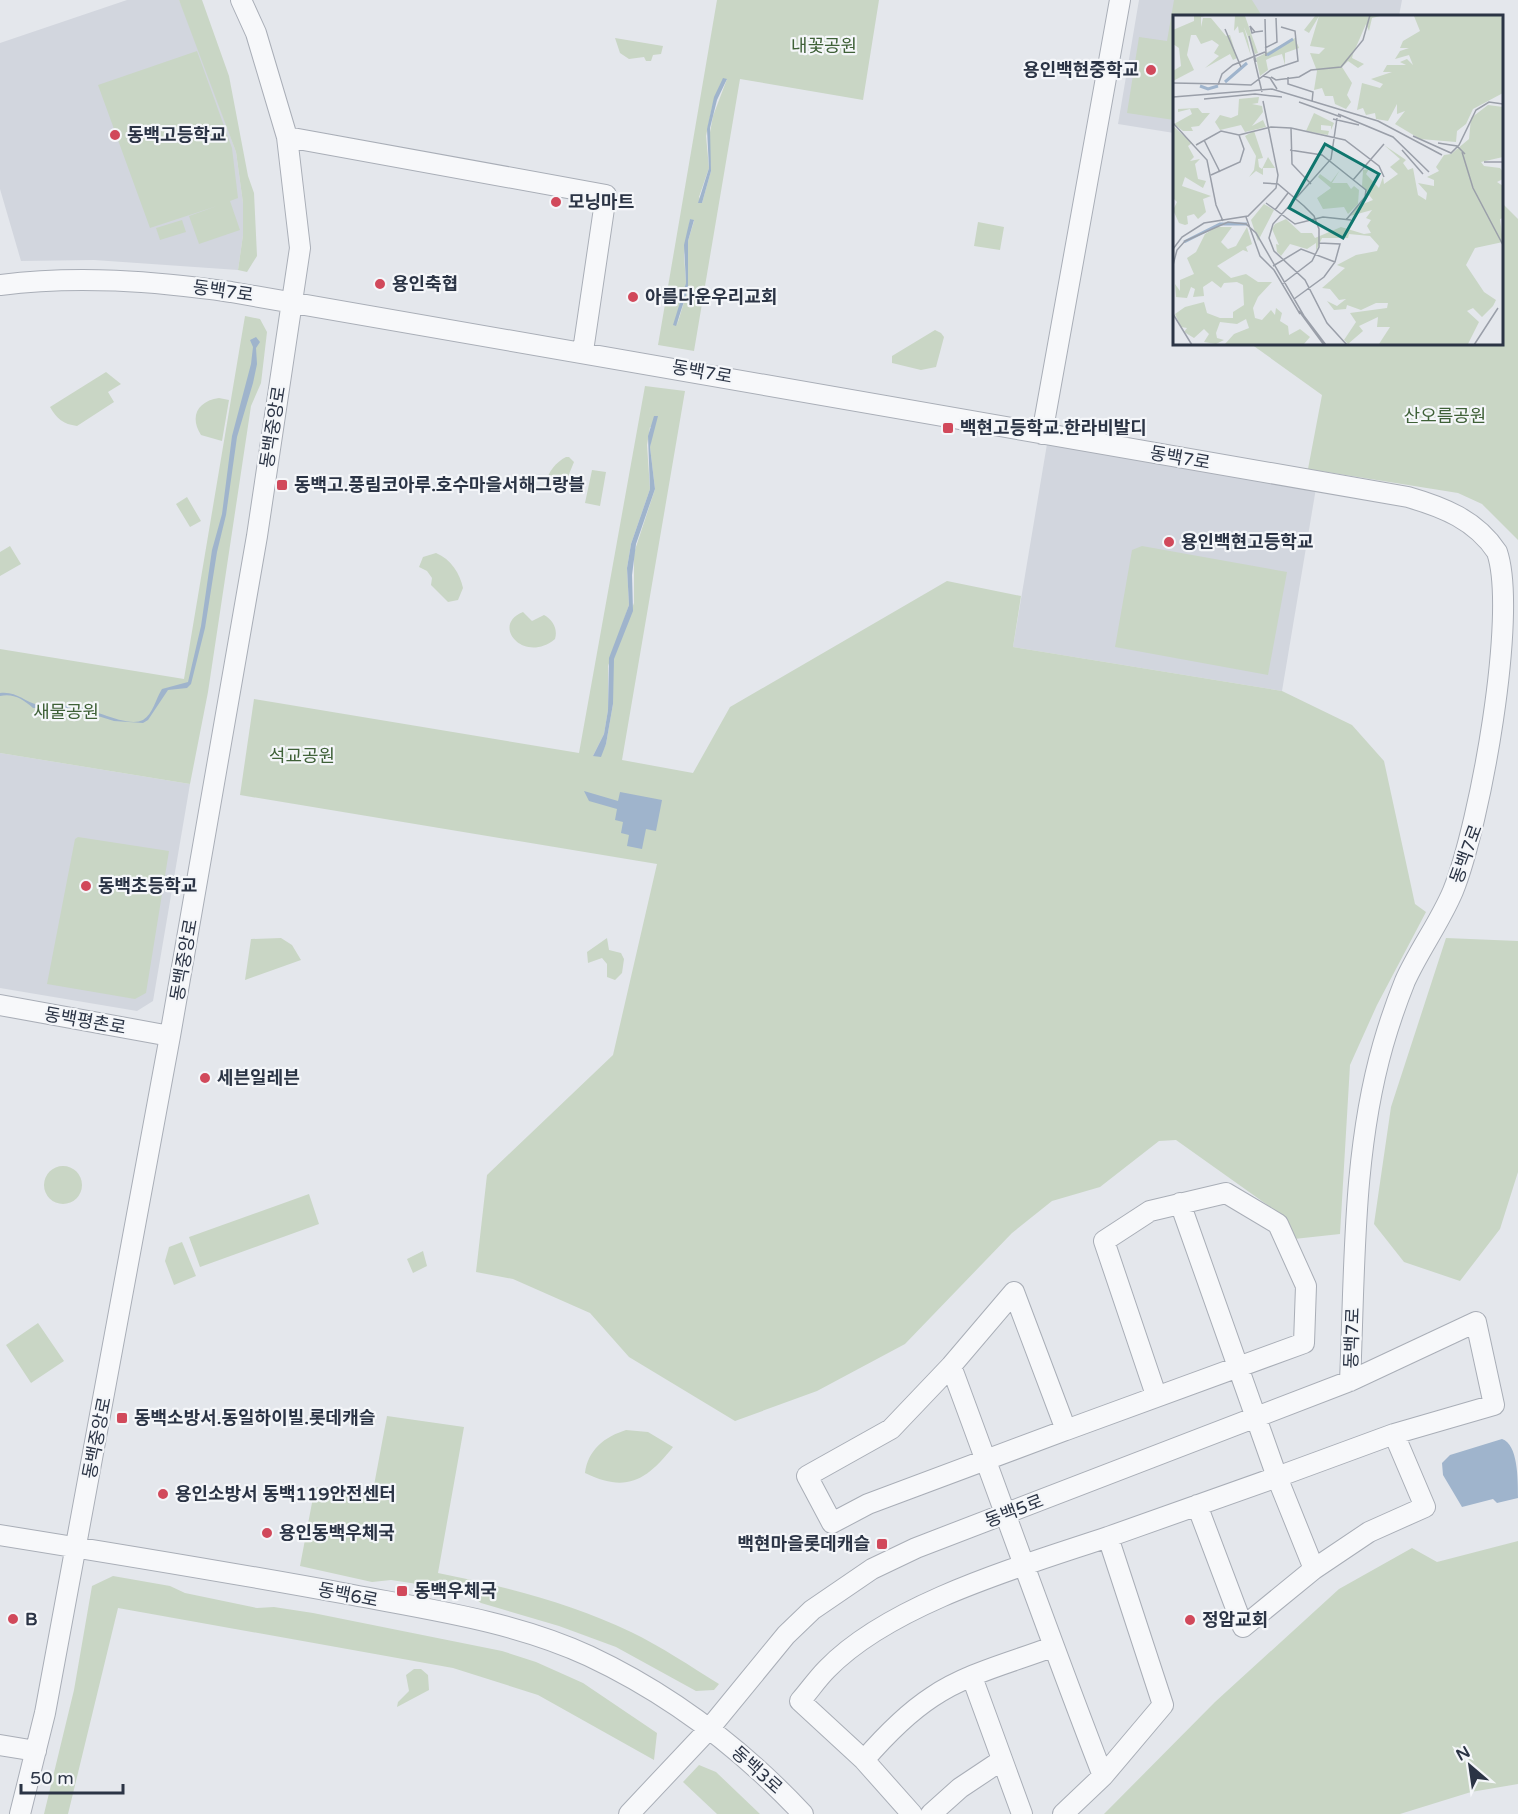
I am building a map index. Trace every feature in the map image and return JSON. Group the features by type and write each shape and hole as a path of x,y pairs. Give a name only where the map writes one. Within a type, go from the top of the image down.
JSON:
{"street":[{"name":"동백중앙로","path":"20,1814 36,1751 95,1454 170,1036 257,536 300,248 287,137 256,33 241,0"},
{"path":"1042,434 1120,0"},
{"path":"287,137 606,195 583,351"},
{"name":"동백7로","path":"0,285 59,280 152,281 292,302 583,351 1408,497 1446,508 1477,529 1500,558 1509,590 1508,661 1491,774 1467,856 1451,894 1405,980 1386,1033 1363,1134 1350,1382"},
{"name":"동백평촌로","path":"0,1005 170,1036"},
{"path":"1066,1430 1014,1292 951,1366 891,1429 807,1476 832,1523 868,1504 985,1459 1066,1430 1156,1395 1237,1369 1304,1343 1306,1286 1278,1224 1226,1193 1150,1211 1104,1241 1156,1395"},
{"path":"1180,1203 1237,1369 1314,1569"},
{"name":"동백5로","path":"629,1814 709,1729 786,1635 812,1610 881,1565 916,1548 1350,1382 1476,1322 1494,1405 1394,1434"},
{"path":"951,1366 1052,1647 1103,1776"},
{"path":"912,1814 864,1760 800,1701 821,1677 859,1643 891,1621 926,1604 1024,1566 1394,1434 1425,1507 1369,1532 1314,1569 1243,1627 1197,1505"},
{"name":"동백6로","path":"0,1535 419,1608 539,1638 586,1655 629,1676 709,1729"},
{"path":"1063,1814 1103,1776 1163,1705 1108,1537"},
{"path":"864,1760 890,1730 933,1696 972,1677 1052,1647"},
{"path":"972,1677 1022,1814"},
{"name":"동백3로","path":"709,1729 739,1752 803,1814"},
{"path":"0,1745 36,1751"},
{"path":"931,1814 960,1788 1002,1760"}],"shaded area":[{"name":"동백고등학교","path":"127,0 179,0 187,16 236,152 243,203 243,235 238,270 94,260 21,261 0,189 0,43"},
{"name":"용인백현중학교","path":"1139,0 1402,0 1399,15 1173,15 1173,133 1118,124"},
{"name":"용인백현고등학교","path":"1047,444 1316,488 1282,691 1013,647"},
{"name":"동백초등학교","path":"0,753 190,784 153,1001 137,1011 0,988"}],"green space":[{"path":"179,0 202,0 229,76 248,176 254,193 257,256 247,272 238,270 243,235 243,203 236,152"},
{"name":"내꽃공원","path":"717,0 879,0 863,100 740,79 694,351 658,345","holes":["727,79 713,116 708,143 711,171 702,203 699,197 709,168 706,136 712,107 720,85","690,219 694,221 688,241 688,289 677,325 686,283 684,255"]},
{"path":"1174,0 1252,0 1261,15 1173,15 1173,120 1127,113 1139,37 1167,41"},
{"path":"615,38 663,46 661,54 653,55 651,61 646,61 644,57 629,59 620,53"},
{"path":"197,51 232,148 238,198 230,201 240,230 199,244 189,216 217,206 150,228 98,85"},
{"name":"산오름공원","path":"1503,204 1518,219 1518,540 1482,504 1458,493 1308,469 1322,395 1252,345 1503,345"},
{"path":"182,220 186,232 160,240 156,228"},
{"path":"978,222 1004,227 1000,250 974,246"},
{"name":"새물공원","path":"245,316 260,319 267,332 261,383 251,406 208,692 190,784 0,753 0,649 184,679"},
{"path":"935,330 944,337 936,367 921,370 892,363 892,356"},
{"path":"106,372 121,384 108,392 114,402 77,426 64,422 55,415 50,407"},
{"name":"석교공원","path":"645,386 685,391 622,760 693,773 730,707 947,581 1021,596 1013,647 1282,691 1352,725 1384,761 1415,904 1426,912 1377,1005 1350,1065 1340,1234 1294,1239 1287,1219 1176,1140 1159,1141 1100,1187 1052,1201 1012,1233 905,1344 817,1391 735,1421 629,1357 590,1313 513,1279 476,1272 487,1175 613,1055 657,864 240,795 254,699 579,753","holes":["650,427 653,428 650,447 655,489 634,553 634,603 613,659 613,704 606,744 602,752 593,756 604,734 608,710 608,666 629,605 627,568 631,544 650,489 647,445"]},
{"path":"219,398 229,400 222,441 201,435 196,422 201,406"},
{"path":"566,457 574,462 565,484 558,490 549,487 546,483 551,471"},
{"path":"592,470 606,472 600,506 585,503"},
{"path":"187,497 201,521 190,527 176,504"},
{"path":"10,546 21,564 0,576 0,552"},
{"path":"1142,546 1287,572 1268,675 1115,647 1132,550"},
{"path":"436,553 450,563 460,577 463,588 458,600 448,602 431,585 432,578 427,571 419,567 423,557"},
{"path":"523,612 532,621 544,615 547,617 555,628 555,639 543,646 532,648 515,640 510,633 510,625 514,618"},
{"path":"78,837 169,851 146,993 135,999 47,984 75,839"},
{"path":"281,938 292,945 301,960 245,980 251,939"},
{"path":"607,938 609,950 621,953 624,959 622,973 615,980 607,977 607,964 602,958 588,963 587,952"},
{"path":"1446,938 1518,941 1518,1172 1500,1229 1460,1281 1404,1262 1374,1224 1391,1107"},
{"path":"63,1166 76,1172 82,1185 76,1198 63,1204 50,1198 44,1185 50,1172"},
{"path":"309,1194 319,1224 200,1267 189,1237"},
{"path":"182,1242 196,1276 174,1285 165,1261 169,1247"},
{"path":"423,1251 427,1266 413,1273 407,1259"},
{"path":"38,1323 64,1361 31,1383 6,1345"},
{"path":"387,1416 464,1427 438,1573 512,1590 585,1612 642,1638 719,1684 714,1690 696,1691 616,1647 559,1626 481,1603 463,1591 391,1580 372,1582 300,1566 315,1487 372,1496"},
{"path":"626,1430 648,1432 673,1447 654,1468 624,1483 599,1479 585,1473 593,1451 611,1436"},
{"path":"1518,1541 1518,1784 1471,1792 1400,1814 1104,1814 1215,1702 1339,1589 1412,1548 1437,1562"},
{"path":"113,1576 170,1586 185,1593 257,1608 274,1607 313,1613 502,1651 536,1662 583,1683 657,1733 654,1760 538,1695 453,1668 118,1608 68,1814 44,1814 74,1690 92,1586"},
{"path":"414,1669 421,1669 428,1675 429,1690 397,1707 398,1702 409,1691 406,1675"},
{"path":"699,1765 716,1772 760,1814 717,1814 683,1782"}],"water":[{"path":"723,78 727,79 717,100 710,128 711,171 702,203 698,203 709,168 707,129 714,97"},
{"path":"690,219 694,220 688,241 688,289 676,326 673,325 686,283 684,245"},
{"path":"256,337 260,342 256,348 257,364 237,437 226,515 217,552 205,628 191,684 187,688 168,690 148,720 143,723 114,721 72,708 33,708 18,698 9,695 0,696 0,693 16,695 39,705 75,706 119,720 136,722 143,720 149,714 162,689 188,682 201,626 212,550 222,514 232,436 251,364 253,347 250,340"},
{"path":"654,416 658,416 650,447 655,489 636,544 632,575 633,611 614,659 613,704 606,744 601,757 593,756 604,734 608,710 609,658 629,605 627,568 631,544 650,489 648,436"},
{"path":"584,791 618,801 620,792 662,800 656,831 646,829 642,849 627,846 629,835 621,833 623,822 615,820 617,809 589,801"},
{"path":"1502,1439 1507,1442 1514,1455 1518,1498 1497,1503 1493,1499 1462,1507 1443,1475 1442,1463 1450,1455"}],"place":[{"name":"용인백현중학교","path":"1151,70"},
{"name":"동백고등학교","path":"115,135"},
{"name":"모닝마트","path":"556,202"},
{"name":"용인축협","path":"380,284"},
{"name":"아름다운우리교회","path":"633,297"},
{"name":"백현고등학교.한라비발디","path":"948,428"},
{"name":"동백고.풍림코아루.호수마을서해그랑블","path":"282,485"},
{"name":"용인백현고등학교","path":"1169,542"},
{"name":"동백초등학교","path":"86,886"},
{"name":"세븐일레븐","path":"205,1078"},
{"name":"동백소방서.동일하이빌.롯데캐슬","path":"122,1418"},
{"name":"용인소방서 동백119안전센터","path":"163,1494"},
{"name":"용인동백우체국","path":"267,1533"},
{"name":"백현마을롯데캐슬","path":"882,1544"},
{"name":"동백우체국","path":"402,1591"},
{"name":"B","path":"13,1619"},
{"name":"정암교회","path":"1190,1620"}]}
